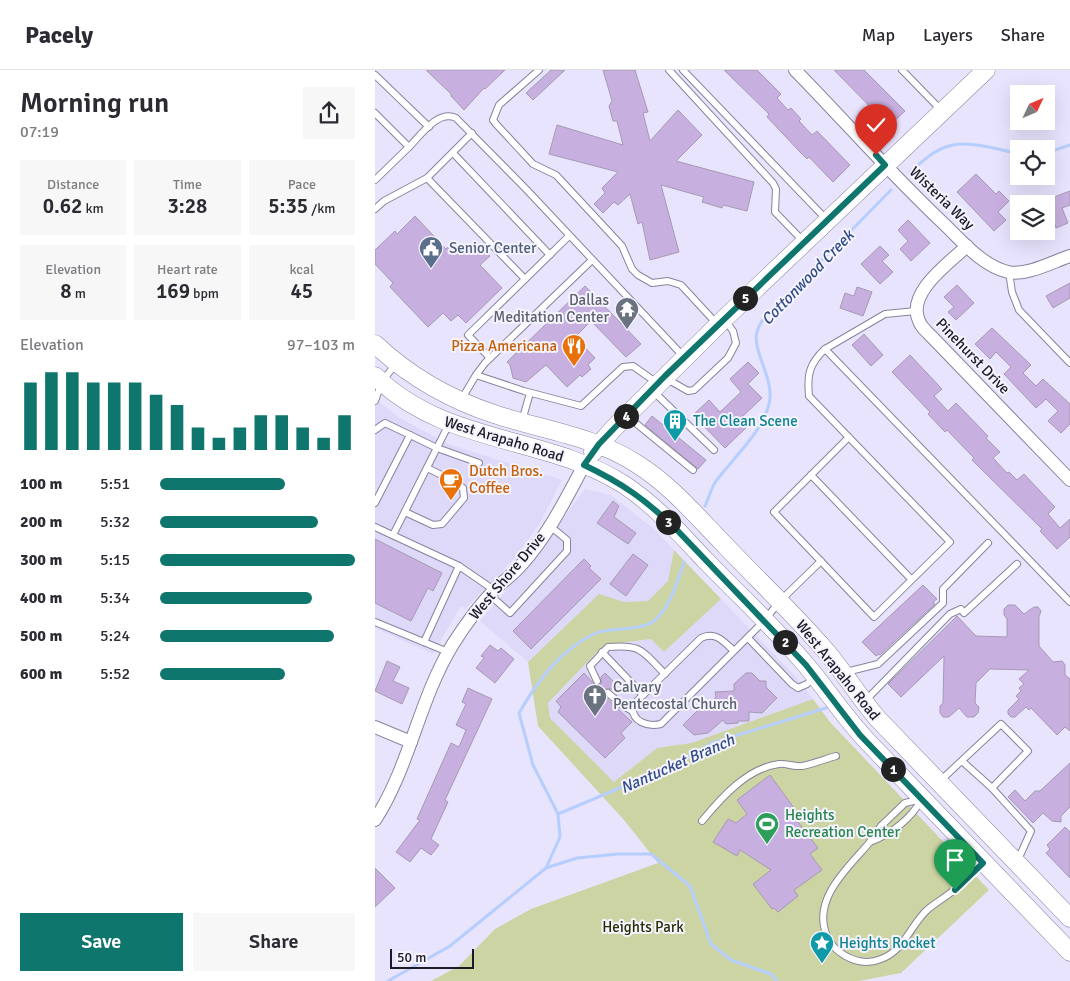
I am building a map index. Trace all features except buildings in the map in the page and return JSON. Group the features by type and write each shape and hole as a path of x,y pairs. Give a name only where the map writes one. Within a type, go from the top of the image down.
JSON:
{"main road":[{"name":"West Shore Drive","path":"584,465 599,444 658,383 986,70"},
{"name":"West Arapaho Road","path":"375,344 396,364 421,382 460,402 599,444 637,463 661,482 682,500 780,601 825,650 863,703 1070,918"},
{"name":"West Arapaho Road","path":"377,381 405,400 449,424 584,465 624,485 654,508 815,676 847,720 1070,952"},
{"path":"922,798 939,782"}],"street":[{"name":"Wisteria Way","path":"795,70 885,165 967,246 989,264 1009,272"},
{"path":"916,311 920,294 967,246"},
{"path":"1009,272 1025,271 1070,256"},
{"name":"Pinehurst Drive","path":"916,311 918,320 931,336 1070,480"},
{"name":"West Shore Drive","path":"375,820 394,786 448,652 477,610 521,565 549,526 584,465"},
{"path":"375,727 411,742"}],"lane":[{"path":"539,70 499,105 493,120 533,164 556,174 622,246 632,269 638,275 652,283 668,281 681,285 733,332 736,343 728,358 694,390 688,391 658,383"},
{"path":"669,70 773,182 776,189 775,212 804,242"},
{"path":"683,70 827,220"},
{"path":"902,70 943,112"},
{"path":"375,75 429,127"},
{"path":"375,113 409,146"},
{"path":"375,180 429,127 440,118 452,116 472,133 685,358"},
{"path":"375,210 384,201 427,178 472,133"},
{"path":"453,153 551,254"},
{"path":"427,178 525,279"},
{"path":"490,358 468,335 569,236"},
{"path":"460,402 476,375 490,358 592,260"},
{"path":"1009,272 1012,292 1019,310 1070,363"},
{"path":"849,437 774,512 874,617 950,542 849,437 809,396 807,376 817,357 825,350 885,314 916,311"},
{"path":"825,350 1070,602"},
{"path":"375,401 377,381 396,364"},
{"path":"476,375 581,406 623,367 633,366 658,383 714,450"},
{"path":"522,422 530,392"},
{"path":"626,416 693,470"},
{"path":"375,429 385,423 437,448 479,463"},
{"path":"393,535 449,424"},
{"path":"375,503 410,435"},
{"path":"405,512 433,525 443,524 465,498 463,488 427,468"},
{"path":"811,475 911,579"},
{"path":"375,527 459,566 492,593 510,613 547,575 567,551 567,540 549,526"},
{"path":"842,673 878,664 943,603 943,589 988,543"},
{"path":"608,693 621,705 632,711 638,720 647,725 661,724 748,638 780,601 821,561"},
{"path":"863,703 950,614 961,609 965,613 1017,564"},
{"path":"424,642 459,566"},
{"path":"375,622 448,652"},
{"path":"632,711 633,706 643,695 701,638 707,635 717,636 734,651"},
{"path":"748,638 797,688 807,684 815,676"},
{"path":"597,681 593,677 590,666 608,647 634,646 643,652 665,674"},
{"path":"602,652 643,695"},
{"path":"939,782 1001,724 1028,751 992,788"},
{"path":"702,821 715,804 733,788 763,768 781,764 801,766 836,756"},
{"path":"962,761 992,788 1031,830 1016,863"},
{"path":"922,798 905,803 881,826 871,842 833,886 826,900 823,928 829,941 839,952 845,956 865,962 879,960 892,954 927,911 955,890 983,863"},
{"path":"871,842 888,835 914,814 922,798"}],"shaded area":[{"path":"375,399 400,418 448,444 562,480 540,523 514,559 465,609 461,606 433,654 375,628"},
{"path":"585,489 611,495 655,530 674,550 668,581 648,601 624,602 599,595 528,662 480,621 534,558"},
{"path":"721,599 796,677 813,699 691,743 657,748 614,782 550,718 548,703 600,649 620,643 652,639 664,652"}],"green space":[{"name":"Heights Park","path":"674,550 721,599 664,652 651,639 620,643 600,649 548,703 550,718 614,782 657,748 691,743 813,699 830,722 989,890 901,973 859,981 431,981 459,966 495,929 531,909 658,863 624,820 538,726 528,662 599,594 624,602 648,601 668,581"}],"waterway":[{"name":"Cottonwood Creek","path":"910,172 935,152 953,145 976,145 1010,152"},
{"name":"Cottonwood Creek","path":"1055,150 1070,145"},
{"name":"Cottonwood Creek","path":"705,506 716,481 756,431 768,409 770,390 756,339 761,322 891,190"},
{"name":"Cottonwood Creek","path":"388,981 450,946 546,868 560,837 558,814 533,765 519,713 542,677 561,657 583,640 596,633 639,627 649,624 656,619 667,605 684,562"},
{"name":"Nantucket Branch","path":"558,814 667,768 712,743 826,708"},
{"path":"546,868 577,858 618,854 651,854 690,886 711,944 731,960 771,974 777,981"}],"place":[{"name":"Senior Center","path":"431,269"},
{"name":"Dallas Meditation Center","path":"627,330"},
{"name":"Pizza Americana","path":"574,367"},
{"name":"The Clean Scene","path":"675,442"},
{"name":"Dutch Bros. Coffee","path":"451,501"},
{"name":"Calvary Pentecostal Church","path":"595,717"},
{"name":"Heights Recreation Center","path":"767,845"},
{"name":"Heights Rocket","path":"822,964"}],"route":[{"path":"876,155 885,165 665,376 599,444 584,465 624,485 654,508 676,529 806,665 860,735 983,863 955,890"}]}
